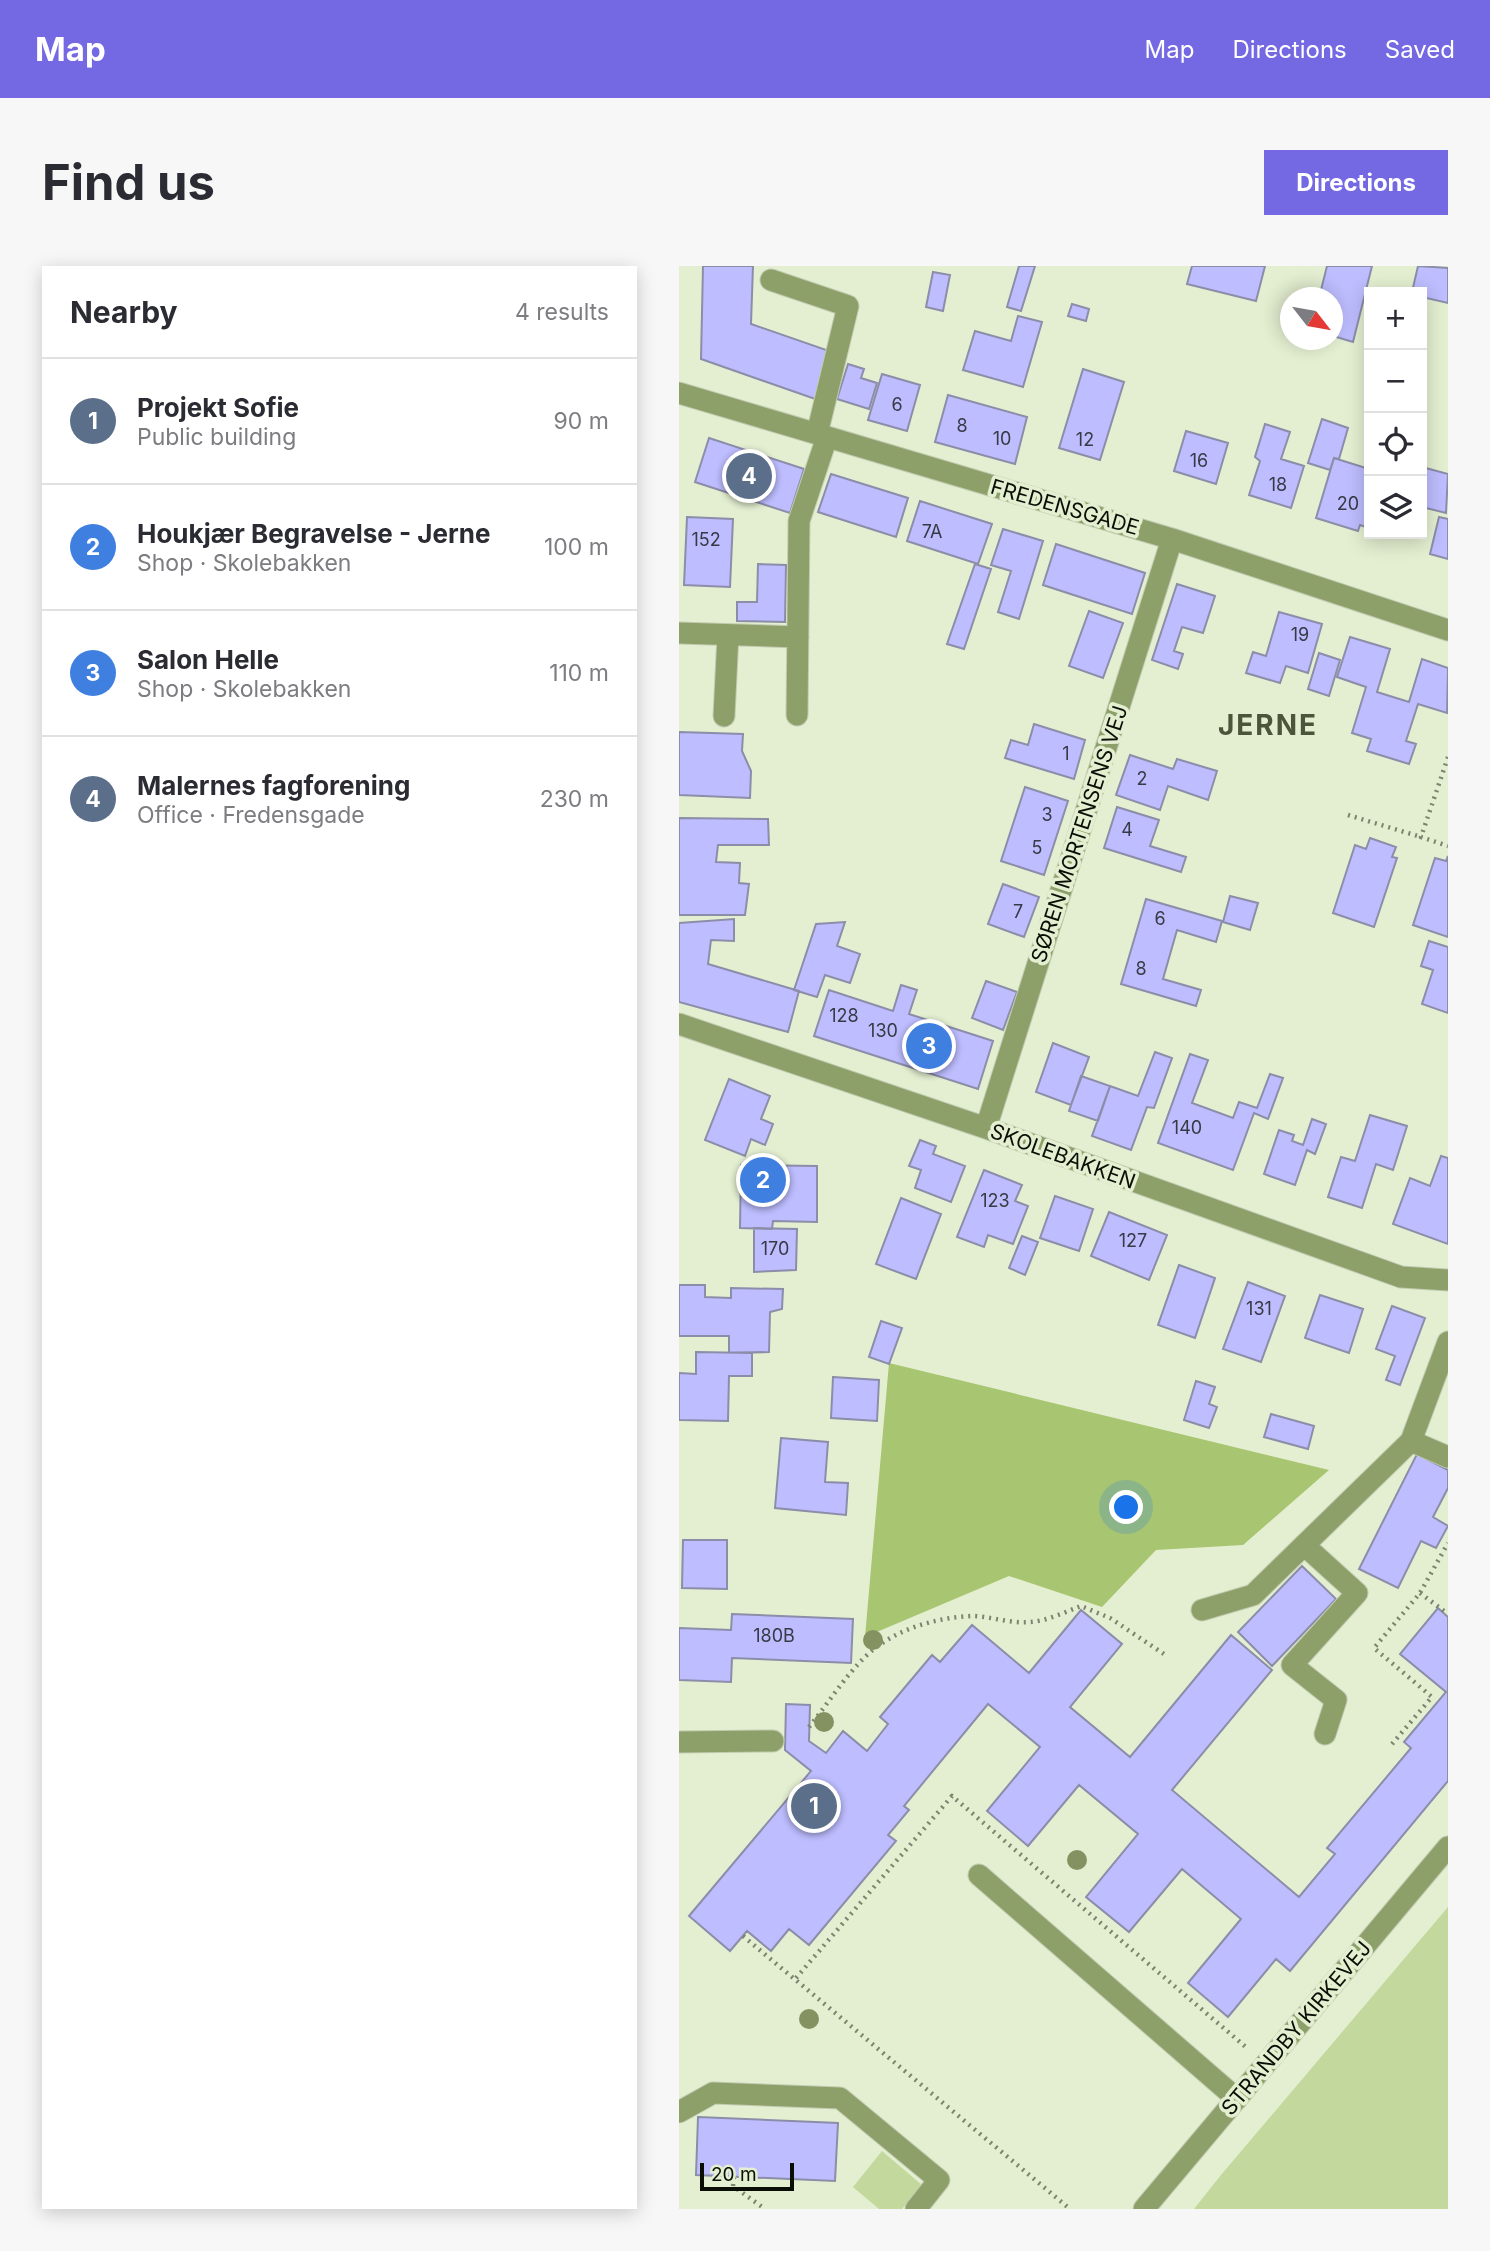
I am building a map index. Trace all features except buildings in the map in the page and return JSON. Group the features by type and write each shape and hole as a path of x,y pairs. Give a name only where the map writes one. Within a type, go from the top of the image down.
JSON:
{"street":[{"path":"771,280 848,306 822,435 799,521 797,715"},
{"name":"FREDENSGADE","path":"679,393 1172,539 1448,630"},
{"name":"SØREN MORTENSENS VEJ","path":"986,1128 1172,539"},
{"path":"679,633 798,637"},
{"path":"724,716 729,635"},
{"name":"SKOLEBAKKEN","path":"679,1024 986,1128 1401,1276 1448,1280"},
{"path":"1202,1609 1253,1595 1411,1441 1448,1342"},
{"path":"1411,1441 1448,1457"},
{"path":"1304,1545 1357,1593 1292,1665 1336,1700 1325,1734"},
{"path":"679,1742 773,1741"},
{"name":"STRANDBY KIRKEVEJ","path":"1144,2209 1448,1847"},
{"path":"979,1875 1237,2099"},
{"path":"679,2112 713,2093 840,2098 939,2180 916,2209"}],"path":[{"path":"1421,837 1448,757"},
{"path":"1348,815 1448,846"},
{"path":"1392,1744 1432,1697 1374,1648 1420,1593 1448,1542"},
{"path":"1420,1593 1448,1614"},
{"path":"809,1727 863,1659 884,1642 916,1626 947,1619 973,1616 1029,1622 1054,1617 1081,1605 1110,1618 1164,1654"},
{"path":"743,1936 1070,2209"},
{"path":"734,2177 733,2186 765,2209"}],"green space":[{"path":"889,1363 1329,1470 1243,1545 1156,1550 1102,1607 1009,1576 865,1637"},
{"path":"1448,1907 1448,2209 1194,2209 1221,2175"},
{"path":"882,2151 922,2185 902,2209 879,2209 853,2187"}],"place":[{"name":"Malernes fagforening","path":"749,476"},
{"name":"Salon Helle","path":"929,1046"},
{"name":"Houkjær Begravelse - Jerne","path":"763,1180"},
{"name":"Projekt Sofie","path":"814,1806"}],"district":[{"name":"JERNE","path":"1268,725"}]}
